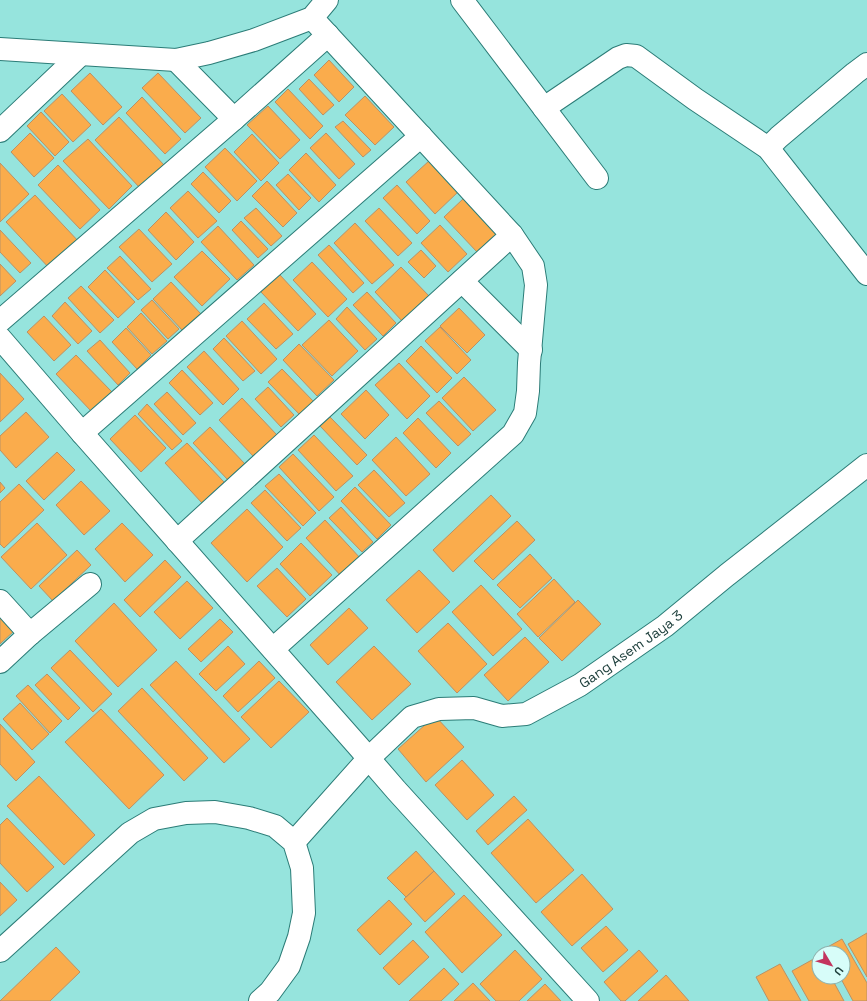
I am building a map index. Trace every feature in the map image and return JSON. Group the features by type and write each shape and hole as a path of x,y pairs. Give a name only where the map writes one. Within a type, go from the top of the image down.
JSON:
{"street":[{"path":"0,49 176,60 209,53 254,40 312,18 327,0"},
{"path":"462,0 597,178"},
{"path":"273,649 513,434 525,413 536,285 534,266 512,235 312,18"},
{"path":"0,321 234,119 328,35"},
{"path":"0,131 80,55"},
{"path":"544,108 618,58 626,55 636,56 695,99 768,148 867,274"},
{"path":"176,60 234,119"},
{"path":"768,148 780,136 867,64"},
{"path":"82,433 421,136"},
{"path":"177,541 512,235"},
{"path":"462,281 531,350"},
{"path":"0,338 396,790 588,1001"},
{"name":"Gang Asem Jaya 3","path":"294,842 369,758 412,717 439,709 474,708 502,716 526,714 580,684 665,626 727,574 867,465"},
{"path":"0,662 30,634 90,584"},
{"path":"0,601 30,634"},
{"path":"0,951 130,833 154,819 186,812 215,812 250,818 275,826 294,842 302,868 304,913 299,937 289,966 270,992 260,1001"}],"building":[{"path":"329,60 354,87 339,102 314,75"},
{"path":"90,73 122,107 103,125 71,91"},
{"path":"158,73 201,118 185,133 142,88"},
{"path":"309,79 334,105 323,115 299,89"},
{"path":"288,89 323,126 310,139 275,102"},
{"path":"62,94 91,125 73,142 44,111"},
{"path":"365,96 394,127 375,145 345,115"},
{"path":"142,97 181,139 165,154 126,113"},
{"path":"268,106 300,140 280,159 247,125"},
{"path":"41,112 69,142 55,156 27,126"},
{"path":"119,117 164,165 140,188 95,140"},
{"path":"343,121 371,150 363,157 335,127"},
{"path":"30,133 54,158 34,177 11,152"},
{"path":"326,133 355,164 339,179 310,148"},
{"path":"252,134 279,163 261,181 234,152"},
{"path":"88,139 132,186 109,209 63,161"},
{"path":"225,148 257,181 237,201 205,167"},
{"path":"306,153 336,185 319,202 289,170"},
{"path":"430,160 459,191 435,214 406,182"},
{"path":"0,163 29,194 0,222"},
{"path":"58,165 100,210 80,229 38,185"},
{"path":"203,172 231,201 219,213 191,184"},
{"path":"288,174 311,198 299,210 276,185"},
{"path":"267,181 297,213 283,227 252,196"},
{"path":"397,185 430,221 417,234 383,198"},
{"path":"188,191 217,221 198,238 170,208"},
{"path":"35,195 80,243 51,270 6,222"},
{"path":"464,198 497,233 477,252 444,217"},
{"path":"256,208 282,236 271,246 244,218"},
{"path":"379,208 412,243 398,256 365,221"},
{"path":"166,212 194,242 176,260 148,230"},
{"path":"241,221 268,249 258,258 232,230"},
{"path":"355,223 394,265 372,284 334,243"},
{"path":"440,225 467,254 448,272 421,243"},
{"path":"218,226 254,265 237,280 201,242"},
{"path":"139,229 172,264 152,282 119,247"},
{"path":"0,230 31,263 20,273 0,252"},
{"path":"329,245 364,283 353,293 318,255"},
{"path":"421,250 436,266 424,278 408,262"},
{"path":"202,251 230,279 202,306 174,277"},
{"path":"120,256 151,289 138,300 107,268"},
{"path":"312,262 347,299 328,317 293,280"},
{"path":"0,264 16,281 0,296"},
{"path":"401,267 430,297 403,322 375,292"},
{"path":"105,270 135,302 118,318 88,287"},
{"path":"280,275 316,314 298,331 261,292"},
{"path":"171,282 201,314 183,331 153,299"},
{"path":"81,286 114,320 100,333 68,298"},
{"path":"367,292 396,323 383,336 353,305"},
{"path":"152,300 179,329 168,339 141,310"},
{"path":"65,302 92,331 78,344 52,316"},
{"path":"264,303 293,334 276,349 247,319"},
{"path":"347,307 377,339 365,350 336,319"},
{"path":"459,308 485,335 467,353 440,326"},
{"path":"141,313 167,341 152,354 127,327"},
{"path":"44,316 71,345 54,361 27,332"},
{"path":"329,320 358,351 332,376 302,345"},
{"path":"242,321 277,359 261,374 226,336"},
{"path":"440,327 471,360 457,374 425,341"},
{"path":"126,328 151,355 137,369 112,342"},
{"path":"224,338 255,371 243,381 213,349"},
{"path":"100,340 130,373 118,385 87,351"},
{"path":"299,344 334,380 317,396 283,360"},
{"path":"421,346 452,378 437,393 406,361"},
{"path":"204,351 239,389 223,405 187,367"},
{"path":"76,355 112,392 91,411 56,374"},
{"path":"399,363 430,396 407,419 375,385"},
{"path":"282,369 315,403 301,416 268,382"},
{"path":"182,370 213,403 200,415 169,383"},
{"path":"0,373 24,399 0,422"},
{"path":"464,377 496,410 473,431 442,398"},
{"path":"268,387 294,415 281,427 255,399"},
{"path":"366,390 389,415 365,439 341,414"},
{"path":"167,392 196,423 183,435 154,404"},
{"path":"242,398 277,435 254,457 219,420"},
{"path":"439,401 471,434 458,446 426,413"},
{"path":"147,404 182,441 172,450 138,414"},
{"path":"26,412 49,437 16,468 0,450 0,436"},
{"path":"135,415 166,448 141,472 110,439"},
{"path":"330,417 367,455 357,465 320,426"},
{"path":"418,418 451,453 436,468 403,433"},
{"path":"210,427 245,464 228,480 193,443"},
{"path":"314,435 353,476 336,491 298,450"},
{"path":"396,437 430,474 406,496 372,460"},
{"path":"187,443 224,482 202,503 165,463"},
{"path":"57,452 75,470 44,500 26,481"},
{"path":"293,454 334,497 319,511 279,467"},
{"path":"374,470 405,503 389,517 358,485"},
{"path":"279,474 316,513 303,526 265,486"},
{"path":"81,481 110,511 84,535 56,505"},
{"path":"0,482 5,488 0,493"},
{"path":"19,484 44,510 4,548 0,544 0,502"},
{"path":"355,487 391,525 377,539 341,501"},
{"path":"265,490 301,528 287,541 251,503"},
{"path":"491,495 511,516 453,572 433,550"},
{"path":"341,507 373,542 362,552 329,518"},
{"path":"247,509 283,547 247,582 211,543"},
{"path":"325,520 361,559 342,577 306,538"},
{"path":"517,521 535,540 493,580 474,561"},
{"path":"37,523 67,555 31,589 1,557"},
{"path":"122,523 153,555 125,582 95,549"},
{"path":"301,543 332,575 310,596 280,564"},
{"path":"77,550 91,565 53,601 39,586"},
{"path":"530,554 552,578 520,608 497,585"},
{"path":"165,560 181,577 140,617 124,600"},
{"path":"277,568 306,599 287,617 257,586"},
{"path":"419,570 450,602 417,633 386,600"},
{"path":"554,579 575,602 538,637 517,614"},
{"path":"187,581 213,608 180,639 154,612"},
{"path":"481,585 522,629 493,656 452,612"},
{"path":"578,600 601,624 562,661 539,638"},
{"path":"114,603 157,650 118,687 75,641"},
{"path":"349,608 368,628 328,665 310,645"},
{"path":"0,614 15,630 0,644"},
{"path":"220,619 233,632 201,662 188,649"},
{"path":"448,623 487,664 457,693 418,651"},
{"path":"525,637 549,662 508,701 484,675"},
{"path":"228,646 245,664 216,691 199,674"},
{"path":"374,646 411,684 372,720 336,682"},
{"path":"70,650 112,694 93,712 51,668"},
{"path":"176,661 250,739 224,763 150,685"},
{"path":"259,661 275,678 238,712 223,696"},
{"path":"47,674 80,708 68,720 35,685"},
{"path":"279,681 309,712 271,748 241,717"},
{"path":"28,685 62,721 50,733 16,696"},
{"path":"142,688 208,758 184,781 118,711"},
{"path":"20,703 49,734 32,750 3,719"},
{"path":"101,709 164,775 129,809 65,742"},
{"path":"435,716 464,747 426,782 398,749"},
{"path":"0,724 35,762 16,781 0,764"},
{"path":"462,760 494,795 467,820 435,785"},
{"path":"39,776 95,835 64,865 7,806"},
{"path":"514,796 527,810 488,845 476,831"},
{"path":"7,818 54,867 27,892 0,863 0,825"},
{"path":"528,819 574,870 536,903 491,853"},
{"path":"416,851 434,871 406,897 387,878"},
{"path":"434,871 455,894 425,922 404,899"},
{"path":"582,874 613,909 572,946 541,912"},
{"path":"0,882 17,900 0,916"},
{"path":"464,895 502,935 462,973 425,932"},
{"path":"389,900 412,924 380,955 357,930"},
{"path":"606,926 628,950 603,972 581,948"},
{"path":"867,933 867,977 851,949 851,945 848,944"},
{"path":"842,939 845,945 831,945"},
{"path":"413,940 429,957 399,985 383,968"},
{"path":"56,947 80,972 50,1001 0,1001"},
{"path":"515,950 542,979 519,1001 496,1001 480,984"},
{"path":"639,950 658,971 625,1001 621,1001 604,982"},
{"path":"851,955 867,983 867,1001 853,1001 844,985 851,985"},
{"path":"811,960 811,985 835,985 844,1001 809,1001 792,971"},
{"path":"780,964 801,1001 769,1001 756,977"},
{"path":"444,968 459,984 441,1001 409,1001"},
{"path":"666,975 689,1001 638,1001"},
{"path":"473,983 490,1001 454,1001"},
{"path":"545,984 561,1001 527,1001"}]}
